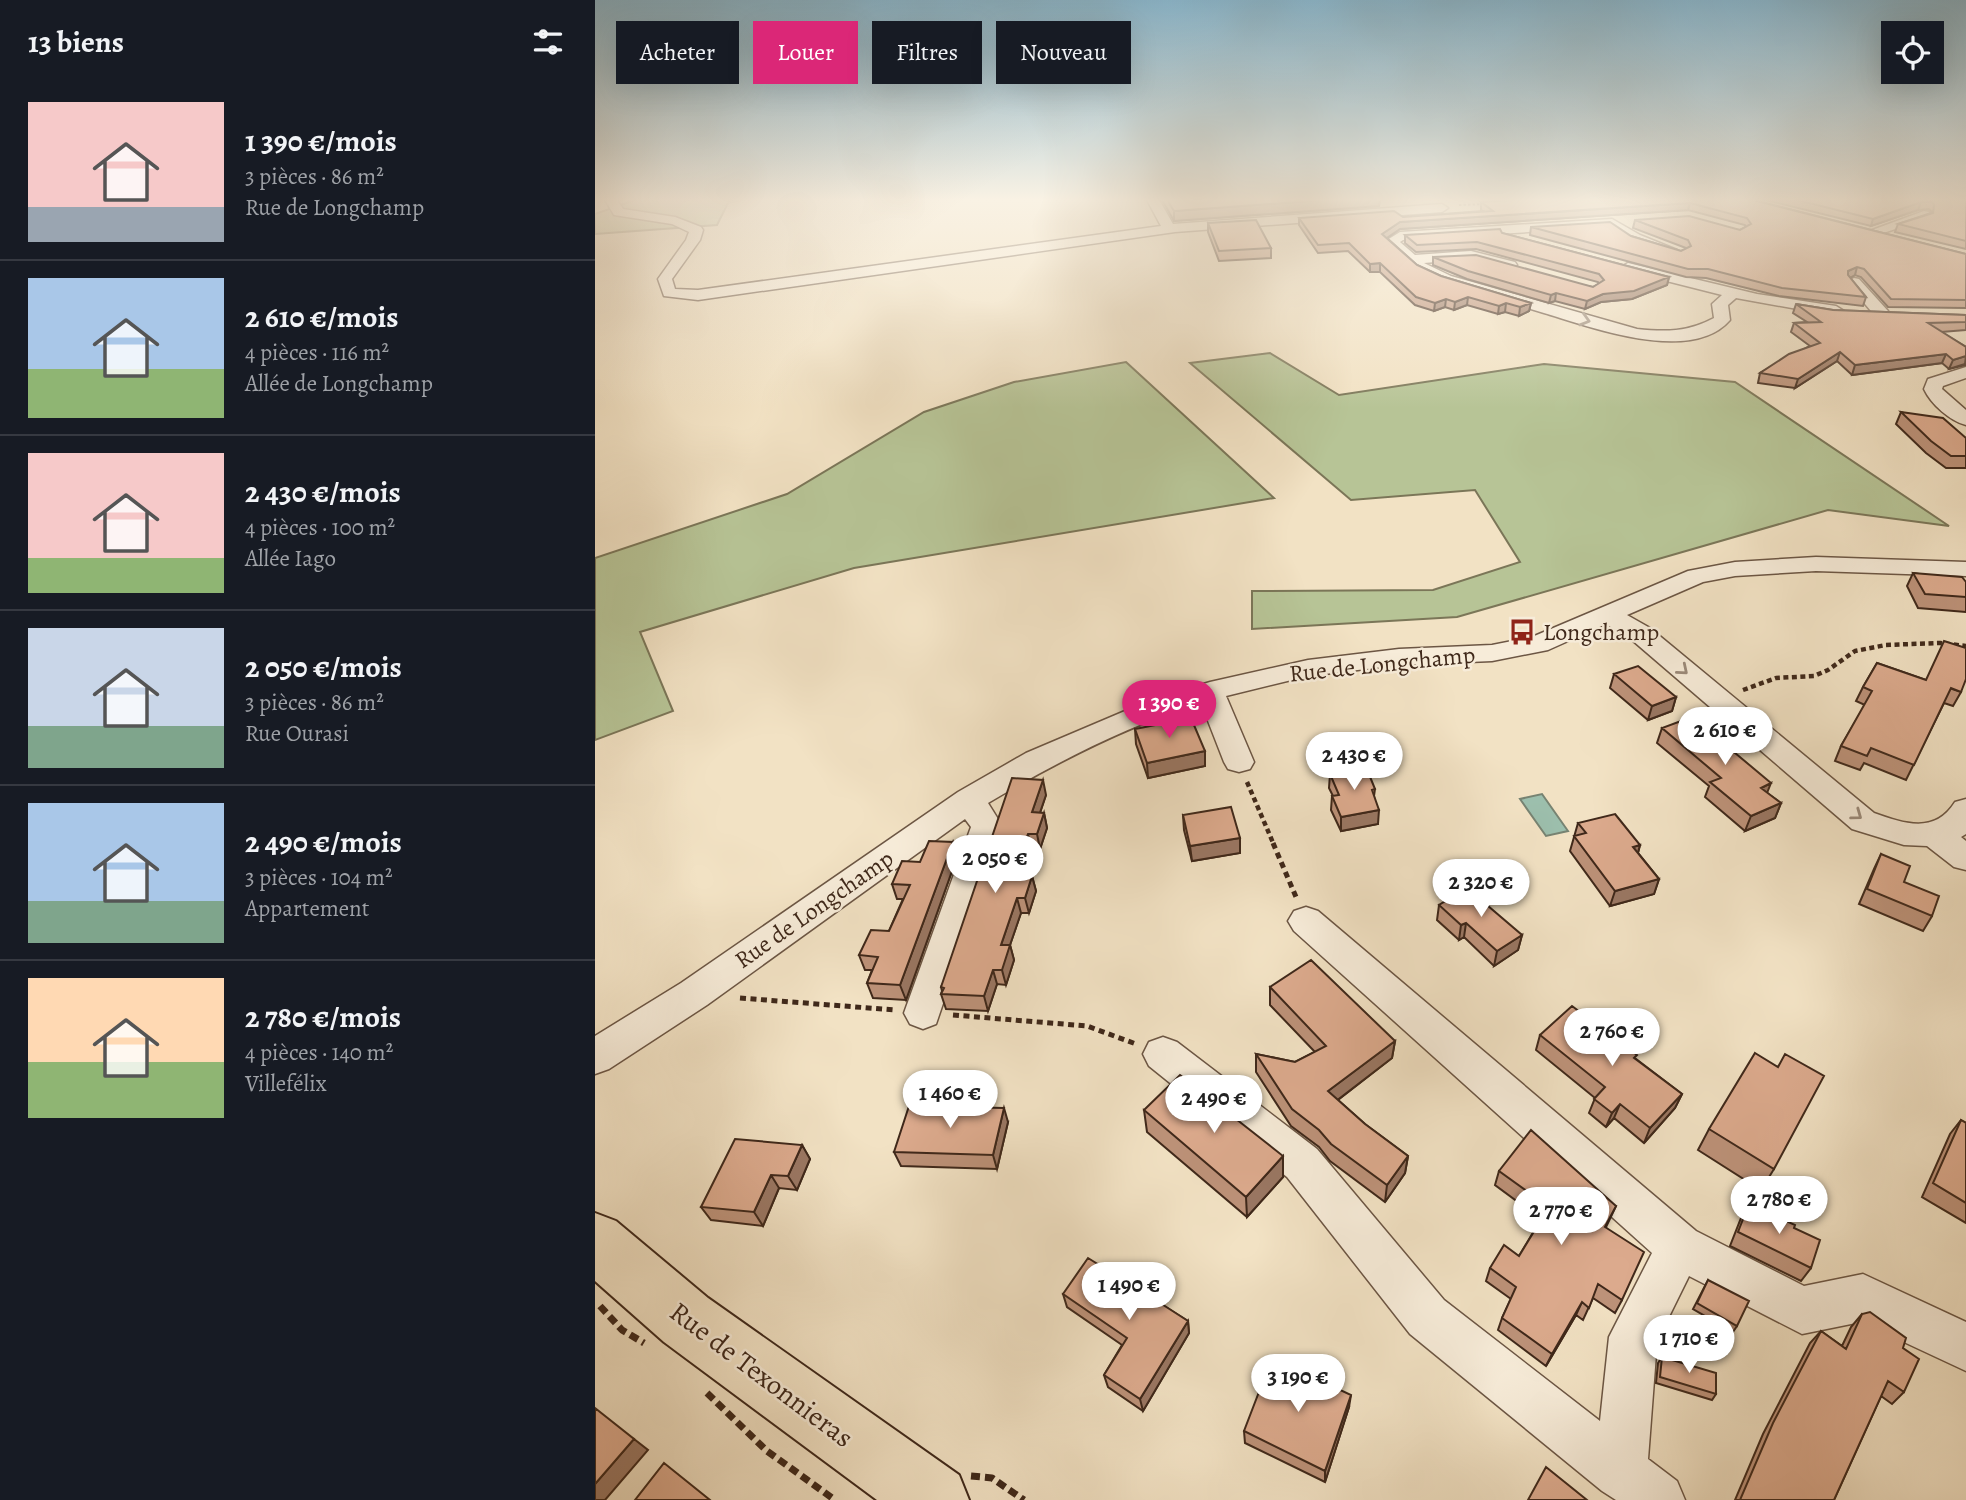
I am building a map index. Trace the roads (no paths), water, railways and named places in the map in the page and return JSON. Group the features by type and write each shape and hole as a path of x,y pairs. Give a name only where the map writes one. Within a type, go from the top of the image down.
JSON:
{"main road":[{"name":"Rue de Texonnieras","path":"595,1242 686,1320 934,1500"}],"street":[{"path":"673,268 665,279 669,293 698,295 890,268"},
{"path":"1422,268 1446,279 1630,333 1654,336 1680,335 1710,329 1722,320 1720,304 1732,294"},
{"path":"1520,268 1527,270"},
{"path":"1631,268 1788,306 1902,315"},
{"path":"1854,282 1882,314"},
{"path":"1966,372 1934,383 1933,389 1937,397 1966,419"},
{"name":"Rue de Longchamp","path":"595,1057 695,994 969,800 1037,760 1161,706 1210,691 1308,668 1399,657 1492,653 1528,647 1697,576 1735,569 1816,564 1966,569"},
{"path":"1608,615 1641,635 1863,821 1894,832 1933,834 1945,831 1963,818 1966,810"},
{"path":"1210,691 1239,762"},
{"path":"923,1013 987,827 969,800"},
{"path":"1933,834 1966,858"},
{"path":"1306,921 1680,1247 1802,1310 1863,1298 1966,1347"},
{"path":"1163,1054 1302,1163 1427,1317 1658,1500"},
{"path":"1621,1472 1633,1337 1680,1247"}],"place":[{"name":"Longchamp","path":"1522,632"}]}
